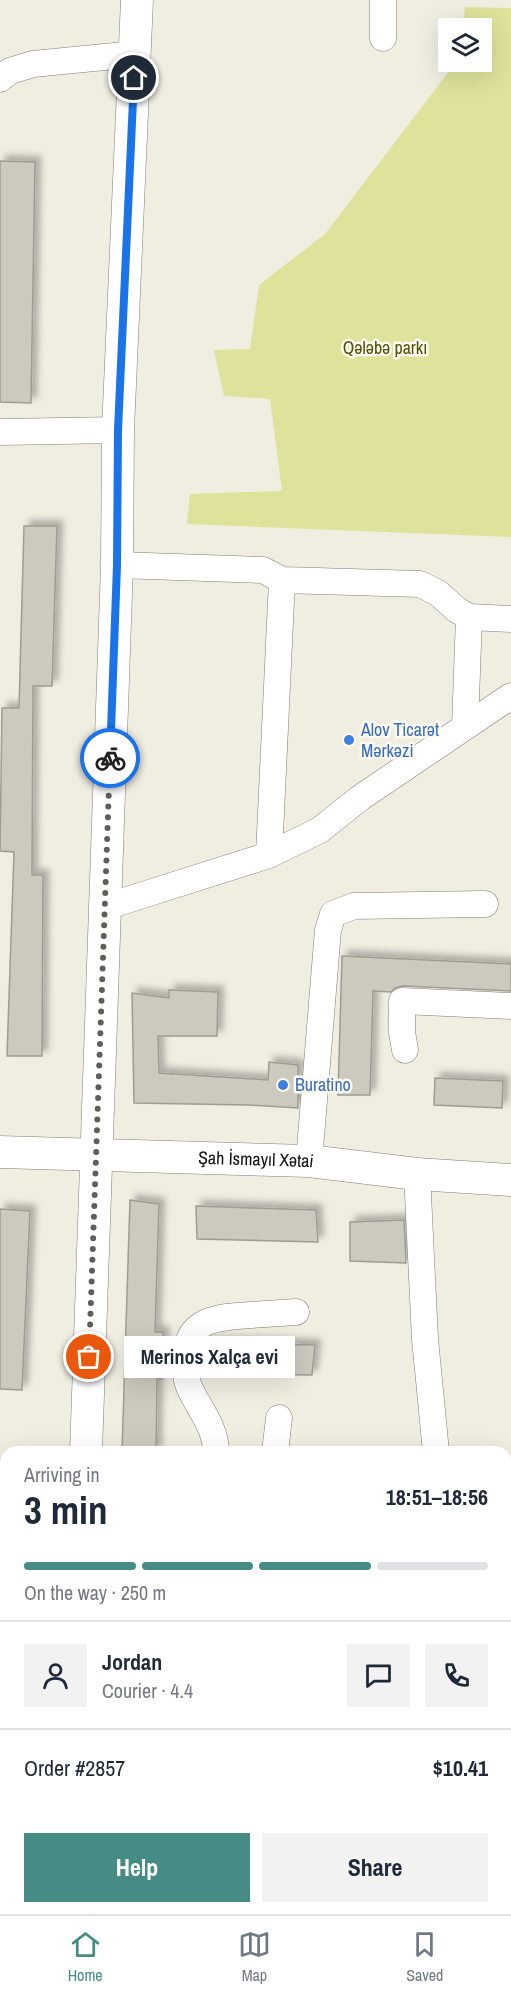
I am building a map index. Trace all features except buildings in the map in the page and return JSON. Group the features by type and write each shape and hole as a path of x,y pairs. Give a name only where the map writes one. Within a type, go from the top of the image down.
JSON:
{"main road":[{"path":"86,1446 117,565 118,430 137,0"},
{"name":"Şah İsmayıl Xətai","path":"0,1152 309,1161 417,1174 511,1180"}],"street":[{"path":"383,0 383,38"},
{"path":"0,79 10,70 33,64 135,54"},
{"path":"0,432 118,430"},
{"path":"117,565 263,570 282,580 420,584 438,593 457,610 469,617 511,619"},
{"path":"269,855 282,580"},
{"path":"465,727 469,617"},
{"path":"105,907 269,855 320,830 360,798 511,696"},
{"path":"309,1161 328,930 333,915 354,906 485,904"},
{"path":"405,1050 402,1032 402,1001 511,1006"},
{"path":"417,1174 425,1339 435,1446"},
{"path":"215,1446 211,1428 188,1386 186,1349 189,1338 205,1322 219,1317 296,1312"},
{"path":"276,1446 279,1418"}],"green space":[{"name":"Qələbə parkı","path":"465,7 511,8 511,537 187,524 190,494 282,491 270,399 224,396 214,350 250,349 259,285 325,234 448,72 492,72 492,18 463,18"}],"way so far":[{"path":"89,1357 110,758"}],"place":[{"name":"Alov Ticarət Mərkəzi","path":"349,740"},
{"name":"Buratino","path":"283,1085"},
{"name":"Merinos Xalça evi","path":"89,1357"}],"route":[{"path":"110,758 117,565 118,430 134,78"}]}
